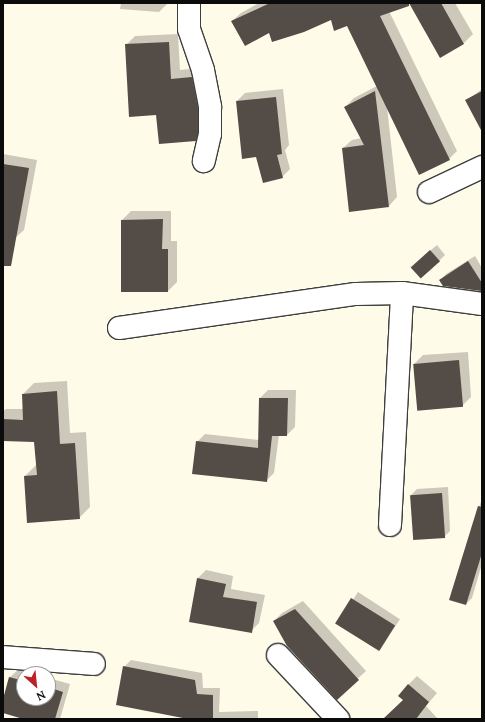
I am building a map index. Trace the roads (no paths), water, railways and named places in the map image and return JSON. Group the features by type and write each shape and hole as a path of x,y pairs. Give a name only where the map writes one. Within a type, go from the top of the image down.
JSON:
{"street":[{"path":"189,3 189,29 203,70 210,107 210,134 204,161"},
{"path":"429,192 482,167"},
{"path":"119,328 356,294 402,293 482,304"},
{"path":"390,525 402,293"},
{"path":"278,655 338,719"},
{"path":"3,657 94,664"}]}
